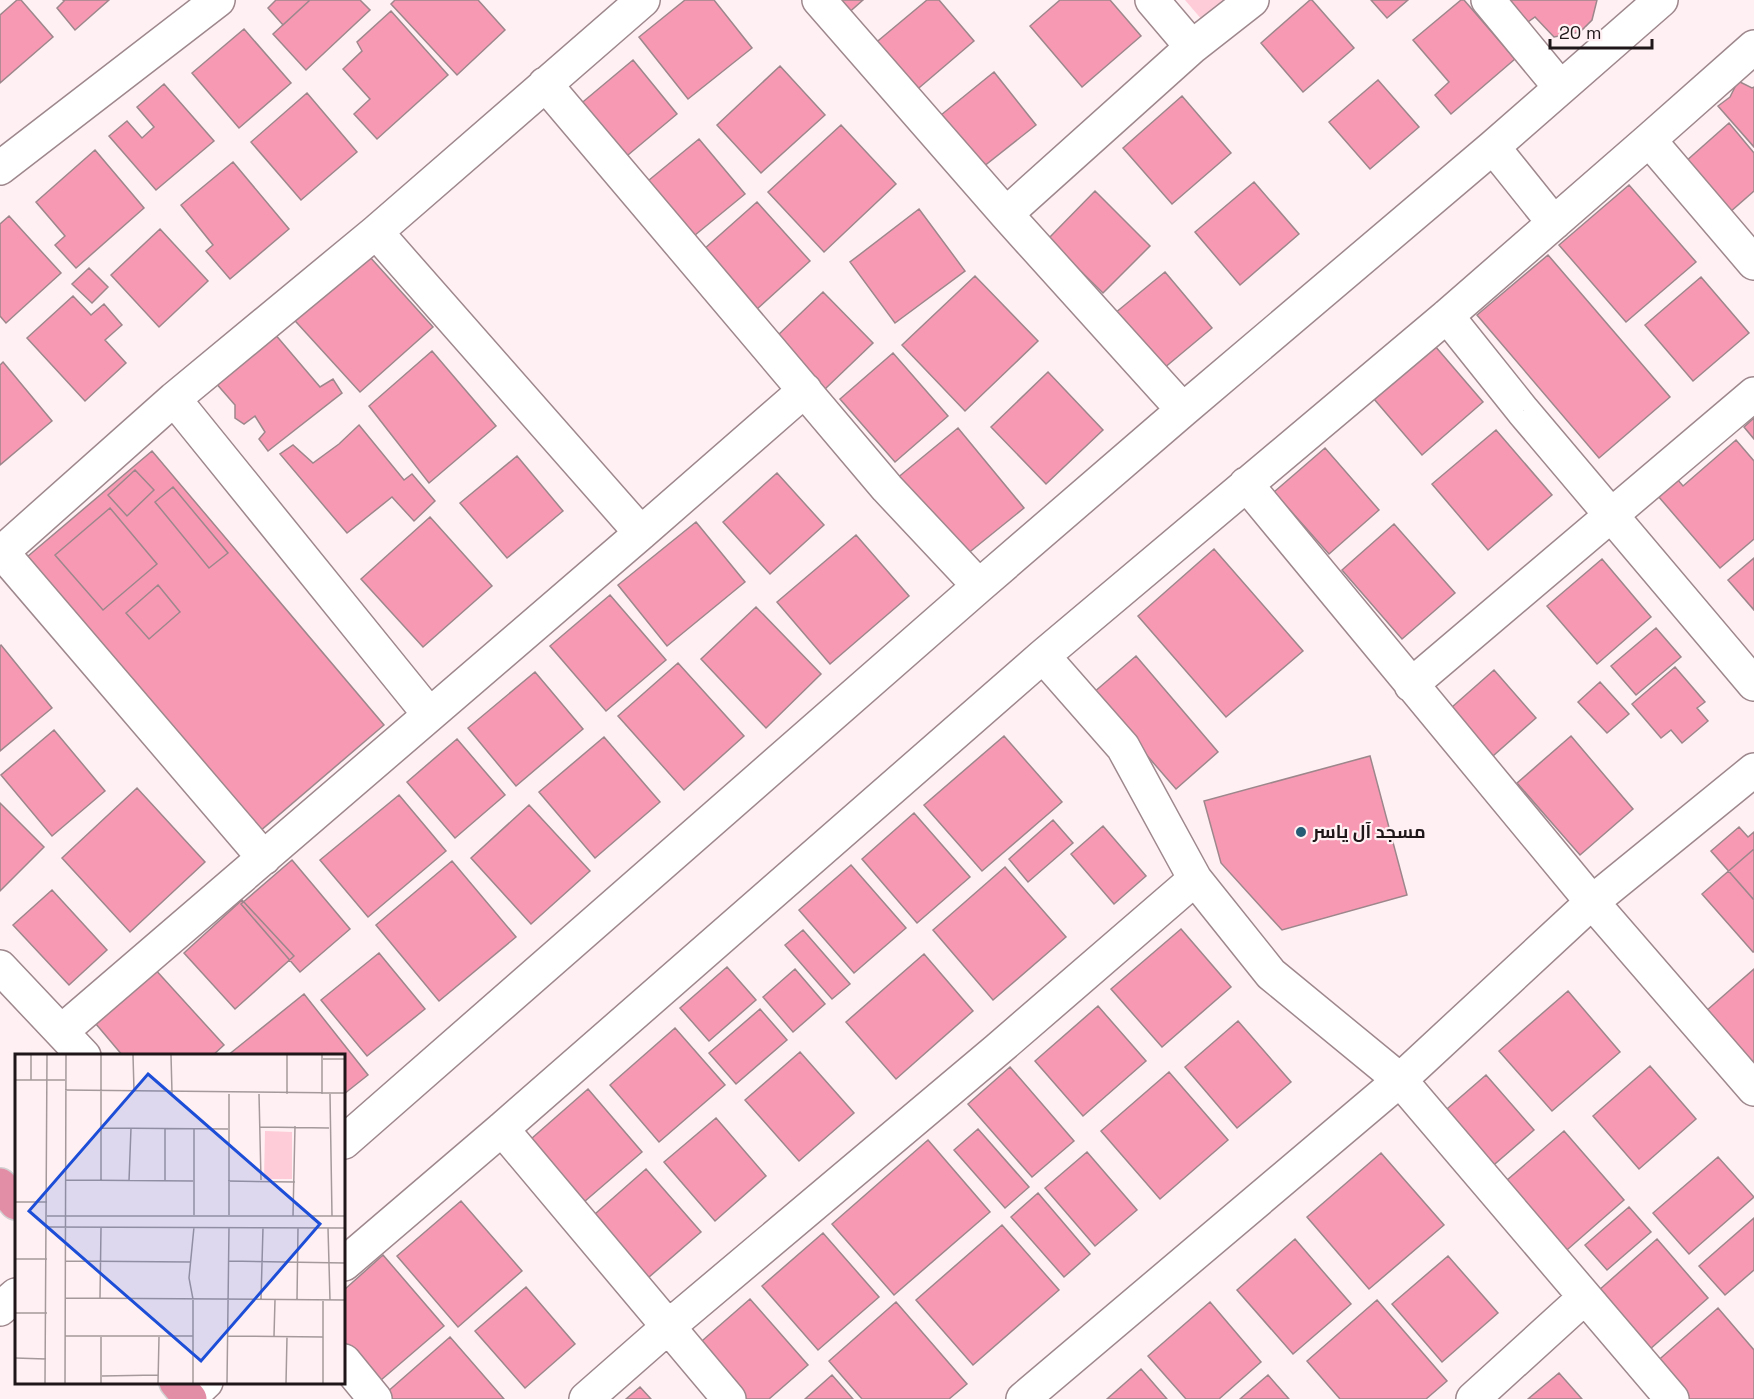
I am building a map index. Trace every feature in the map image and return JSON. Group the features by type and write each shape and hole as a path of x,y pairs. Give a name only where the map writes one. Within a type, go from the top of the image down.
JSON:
{"highway":[{"path":"0,1185 15,1202"}],"street":[{"path":"0,168 218,0"},
{"path":"264,858 1,551 174,399 376,232 644,0"},
{"path":"819,0 1006,214 1183,410"},
{"path":"1152,0 1192,47"},
{"path":"1006,214 1192,47 1252,0"},
{"path":"1488,0 1560,87"},
{"path":"345,1141 979,586 1493,147 1661,0"},
{"path":"345,1263 502,1129 1043,656 1447,316 1754,46"},
{"path":"545,84 887,488 979,586"},
{"path":"1649,140 1754,263"},
{"path":"1493,147 1554,223"},
{"path":"376,232 642,533"},
{"path":"1447,316 1523,411 1754,684"},
{"path":"62,1031 642,533 804,390"},
{"path":"1411,685 1754,394"},
{"path":"174,399 429,714"},
{"path":"1246,484 1592,902 1754,1089"},
{"path":"1043,656 1123,747 1195,879 1271,974 1400,1080 1672,1399"},
{"path":"1023,1399 1400,1080 1592,902 1754,770"},
{"path":"586,1399 1195,879"},
{"path":"0,967 82,1054"},
{"path":"502,1129 729,1399"},
{"path":"0,1309 15,1296"},
{"path":"1473,1399 1584,1298"},
{"path":"345,1362 375,1399"}],"shaded area":[{"path":"1185,0 1228,0 1203,21"}],"building":[{"path":"17,0 21,0 53,37 0,83 0,15"},
{"path":"63,0 109,0 75,30 57,8"},
{"path":"276,0 310,0 283,25 268,8"},
{"path":"310,0 360,0 370,10 306,70 273,34"},
{"path":"395,0 478,0 505,30 457,75 391,4"},
{"path":"685,0 714,0 752,48 688,99 639,37"},
{"path":"831,0 863,0 845,16"},
{"path":"927,0 939,0 974,41 913,93 873,45"},
{"path":"1060,0 1110,0 1141,36 1082,87 1030,26"},
{"path":"1310,0 1354,48 1303,92 1261,43"},
{"path":"1371,0 1408,0 1387,18"},
{"path":"1461,0 1464,0 1515,59 1451,114 1435,95 1449,82 1413,40"},
{"path":"1504,0 1597,0 1592,20 1580,32 1554,37 1535,17 1525,24"},
{"path":"391,11 448,75 377,139 354,114 370,99 343,69 362,51 357,42"},
{"path":"244,29 291,83 239,128 192,73"},
{"path":"633,60 677,114 622,160 578,106"},
{"path":"780,66 825,115 761,173 717,125"},
{"path":"994,72 1036,125 983,167 941,115"},
{"path":"1378,80 1419,127 1370,169 1329,122"},
{"path":"1738,81 1754,87 1754,147 1718,106 1730,97"},
{"path":"164,84 214,141 156,190 109,136 127,121 142,138 154,127 137,107"},
{"path":"307,93 357,152 301,200 251,142"},
{"path":"1182,96 1231,153 1172,204 1123,148"},
{"path":"1729,123 1754,153 1754,191 1722,219 1667,178"},
{"path":"841,125 896,184 824,252 768,192"},
{"path":"699,139 745,194 689,240 643,185"},
{"path":"95,150 144,208 76,268 55,245 65,236 36,202"},
{"path":"233,162 289,229 230,279 206,251 213,245 181,205"},
{"path":"1254,182 1299,234 1240,285 1195,232"},
{"path":"1629,185 1696,262 1626,322 1559,245"},
{"path":"1095,191 1150,246 1103,293 1048,239"},
{"path":"757,202 810,261 757,309 703,250"},
{"path":"919,209 965,271 895,323 850,262"},
{"path":"9,216 61,273 6,323 0,316 0,224"},
{"path":"160,229 208,281 159,327 111,275"},
{"path":"360,246 433,327 360,392 287,312"},
{"path":"1548,255 1670,397 1599,458 1477,315"},
{"path":"89,268 108,287 92,303 72,284"},
{"path":"1165,272 1212,328 1157,374 1109,318"},
{"path":"975,276 1038,341 965,411 902,345"},
{"path":"1701,277 1749,333 1693,381 1645,325"},
{"path":"823,292 873,343 825,389 775,338"},
{"path":"73,296 91,315 104,304 122,325 105,340 126,363 85,401 27,338"},
{"path":"268,326 320,387 333,379 342,393 268,451 259,439 265,432 255,416 244,424 235,418 235,405 208,374"},
{"path":"1435,346 1483,402 1422,455 1374,399"},
{"path":"432,351 496,426 429,483 369,406"},
{"path":"893,353 948,416 895,462 840,399"},
{"path":"3,362 52,421 0,465 0,365"},
{"path":"1048,372 1103,430 1046,484 991,427"},
{"path":"1754,418 1754,439 1744,427"},
{"path":"359,425 404,480 412,474 435,501 414,521 392,497 347,533 280,454 293,445 313,463 339,444"},
{"path":"958,428 1024,508 961,559 896,479"},
{"path":"1496,430 1552,495 1488,550 1432,484"},
{"path":"1736,440 1754,461 1754,539 1720,568 1652,489 1672,473 1683,486"},
{"path":"1325,448 1379,510 1329,554 1274,492"},
{"path":"152,451 384,725 246,843 14,568"},
{"path":"517,456 563,511 507,558 460,503"},
{"path":"135,470 154,490 127,516 108,495"},
{"path":"777,473 824,525 770,574 723,522"},
{"path":"173,487 228,553 209,568 155,502"},
{"path":"110,508 157,564 103,610 55,555"},
{"path":"430,517 492,586 423,647 361,579"},
{"path":"696,522 745,582 667,646 618,585"},
{"path":"1394,524 1455,593 1402,639 1342,570"},
{"path":"856,535 909,596 830,664 777,602"},
{"path":"1214,549 1303,651 1226,717 1138,616"},
{"path":"1754,558 1754,610 1728,580"},
{"path":"1602,559 1651,617 1597,664 1547,606"},
{"path":"158,585 180,612 149,639 126,613"},
{"path":"610,595 666,660 606,711 550,646"},
{"path":"756,607 821,674 766,728 701,659"},
{"path":"1656,628 1681,657 1636,695 1611,666"},
{"path":"0,646 52,708 0,751"},
{"path":"1136,656 1218,752 1176,789 1093,693"},
{"path":"678,663 744,736 684,790 618,716"},
{"path":"1675,667 1705,702 1697,708 1708,721 1682,743 1671,730 1661,738 1632,704"},
{"path":"1494,670 1536,718 1485,763 1443,715"},
{"path":"535,672 583,729 516,786 468,728"},
{"path":"1600,682 1629,714 1607,733 1578,702"},
{"path":"54,730 105,791 52,836 1,775"},
{"path":"1004,736 1062,802 982,871 924,805"},
{"path":"1571,736 1633,809 1580,855 1517,783"},
{"path":"604,737 660,802 595,858 539,792"},
{"path":"457,739 505,795 455,838 407,782"},
{"name":"مسجد آل ياسر","path":"1370,756 1407,895 1282,930 1221,863 1204,801"},
{"path":"137,788 205,862 130,932 62,858"},
{"path":"399,795 446,851 368,917 320,860"},
{"path":"0,803 44,847 0,891"},
{"path":"529,805 590,871 531,924 471,858"},
{"path":"914,813 970,877 917,923 862,859"},
{"path":"1053,820 1073,843 1028,882 1009,859"},
{"path":"1103,826 1146,876 1114,904 1071,854"},
{"path":"1739,827 1748,837 1754,832 1754,900 1711,851"},
{"path":"1754,849 1754,952 1753,952 1702,894"},
{"path":"292,860 350,929 300,972 241,904"},
{"path":"452,861 516,937 439,1001 376,925"},
{"path":"851,865 906,928 854,973 799,910"},
{"path":"1005,867 1066,937 993,1000 933,930"},
{"path":"52,890 107,950 69,985 13,925"},
{"path":"242,900 294,956 235,1009 184,953"},
{"path":"1181,929 1231,987 1162,1047 1111,989"},
{"path":"803,930 850,984 832,999 785,945"},
{"path":"379,953 425,1009 367,1056 321,1000"},
{"path":"924,954 973,1011 896,1079 846,1022"},
{"path":"153,967 224,1045 214,1054 121,1054 96,1024"},
{"path":"727,967 756,1000 709,1041 680,1008"},
{"path":"795,969 825,1004 793,1032 763,997"},
{"path":"1754,969 1754,1067 1706,1011"},
{"path":"1568,991 1620,1052 1552,1111 1499,1051"},
{"path":"304,994 368,1075 345,1093 345,1054 229,1054"},
{"path":"1098,1006 1146,1061 1083,1116 1035,1061"},
{"path":"760,1009 787,1040 736,1084 709,1053"},
{"path":"1238,1021 1291,1082 1237,1128 1185,1067"},
{"path":"675,1028 725,1085 659,1142 610,1085"},
{"path":"800,1052 854,1113 799,1161 745,1100"},
{"path":"1650,1066 1696,1119 1639,1169 1593,1116"},
{"path":"1010,1067 1074,1141 1032,1177 968,1104"},
{"path":"1169,1072 1228,1140 1160,1199 1101,1131"},
{"path":"1486,1075 1534,1130 1488,1170 1440,1115"},
{"path":"588,1089 642,1152 577,1208 523,1146"},
{"path":"716,1118 766,1176 715,1221 664,1162"},
{"path":"978,1129 1029,1187 1005,1208 954,1150"},
{"path":"1564,1131 1624,1200 1560,1256 1500,1186"},
{"path":"928,1140 990,1212 894,1295 832,1224"},
{"path":"1087,1152 1137,1210 1095,1246 1045,1188"},
{"path":"1381,1153 1444,1225 1369,1289 1307,1217"},
{"path":"1718,1157 1754,1197 1689,1254 1653,1213"},
{"path":"646,1169 701,1232 641,1284 587,1221"},
{"path":"1038,1193 1090,1254 1064,1277 1011,1217"},
{"path":"461,1201 522,1271 458,1327 397,1256"},
{"path":"1629,1207 1651,1232 1607,1270 1585,1245"},
{"path":"1754,1218 1754,1270 1725,1295 1699,1266"},
{"path":"1002,1225 1059,1290 973,1365 916,1300"},
{"path":"823,1233 879,1297 818,1350 762,1286"},
{"path":"1295,1239 1351,1304 1293,1354 1237,1290"},
{"path":"1657,1239 1708,1298 1649,1350 1598,1291"},
{"path":"383,1255 444,1326 374,1386 345,1352 345,1289"},
{"path":"1448,1256 1498,1313 1442,1362 1392,1304"},
{"path":"526,1287 575,1344 525,1388 475,1331"},
{"path":"750,1299 808,1365 769,1399 740,1399 695,1347"},
{"path":"1377,1300 1447,1381 1426,1399 1340,1399 1307,1361"},
{"path":"896,1302 967,1384 949,1399 862,1399 829,1361"},
{"path":"1210,1302 1261,1362 1219,1399 1186,1399 1148,1356"},
{"path":"1718,1308 1754,1350 1754,1399 1684,1399 1654,1364"},
{"path":"450,1337 504,1399 391,1399 386,1393"},
{"path":"1141,1369 1167,1399 1107,1399"},
{"path":"1559,1373 1582,1399 1528,1399"},
{"path":"832,1375 853,1399 805,1399"},
{"path":"1268,1375 1289,1399 1240,1399"},
{"path":"640,1387 651,1399 626,1399"}],"place":[{"name":"مسجد آل ياسر","path":"1301,832"}]}
